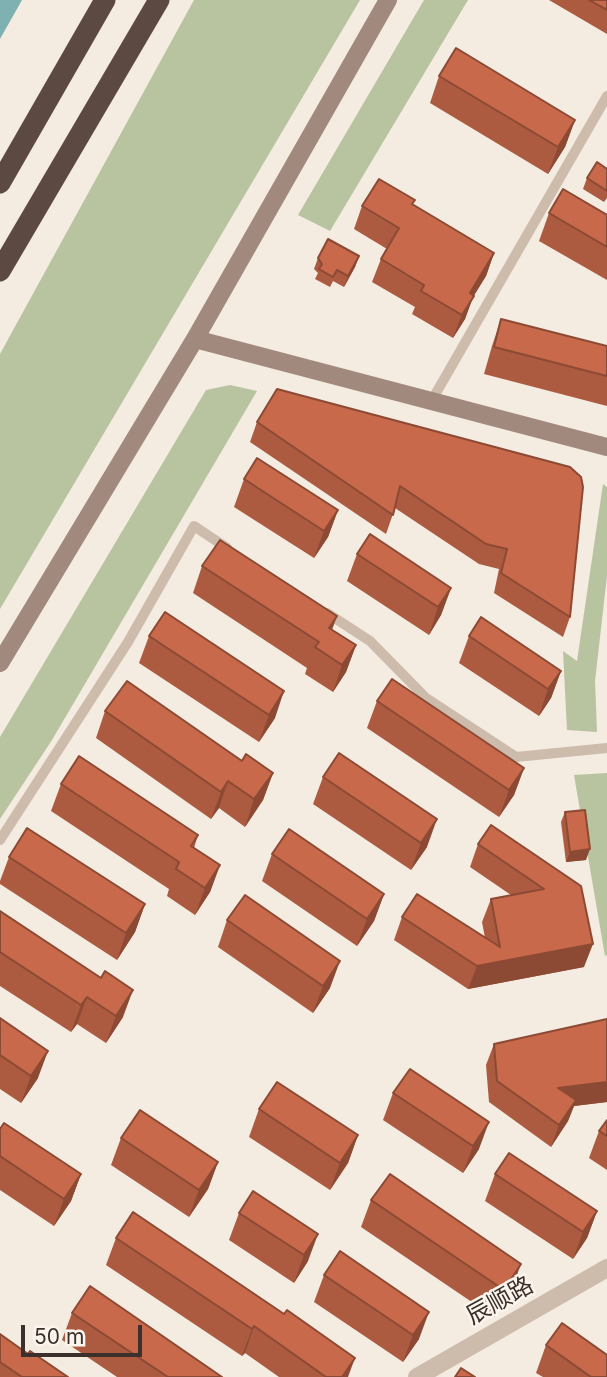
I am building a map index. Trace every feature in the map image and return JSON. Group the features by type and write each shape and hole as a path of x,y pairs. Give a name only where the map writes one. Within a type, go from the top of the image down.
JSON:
{"highway":[{"path":"0,183 104,0"},
{"path":"0,271 159,0"}],"street":[{"path":"0,663 195,339 388,0"},
{"path":"195,339 607,447"},
{"name":"辰顺路","path":"417,1377 607,1268"}],"lane":[{"path":"432,400 607,96"},
{"path":"0,840 128,642 194,526 238,555"},
{"path":"315,605 370,641 426,698 516,757 607,748"}],"green space":[{"path":"194,0 360,0 0,609 0,354"},
{"path":"424,0 468,0 330,231 298,215"},
{"path":"230,385 257,391 52,740 0,819 0,737 206,390"},
{"path":"603,484 607,487 607,576 595,681 597,732 567,730 563,651 577,661"},
{"path":"607,773 607,955 605,956 574,775"}],"water":[{"path":"0,0 22,0 0,39"}],"building":[{"path":"589,0 607,0 607,10"},
{"path":"456,48 575,120 558,147 439,76"},
{"path":"597,162 607,169 607,191 587,178"},
{"path":"379,179 415,200 412,204 494,253 470,293 474,296 462,315 421,291 424,285 381,259 399,228 362,206"},
{"path":"563,189 607,215 607,247 549,213"},
{"path":"328,239 359,256 348,276 337,270 333,277 319,269 322,264 318,258"},
{"path":"501,319 607,346 607,376 494,347"},
{"path":"277,389 570,467 581,477 583,487 570,617 501,573 507,549 486,544 400,486 393,515 257,422"},
{"path":"257,458 338,510 324,531 244,479"},
{"path":"370,534 451,588 438,607 357,554"},
{"path":"220,540 337,616 329,628 356,645 342,665 315,647 319,642 202,566"},
{"path":"165,612 284,691 269,715 149,636"},
{"path":"481,617 561,671 548,689 469,636"},
{"path":"392,679 524,768 509,790 377,701"},
{"path":"127,681 242,761 246,754 273,773 254,799 228,781 221,792 105,711"},
{"path":"339,753 437,819 421,843 323,777"},
{"path":"79,756 198,835 191,846 220,865 205,888 176,869 179,862 61,784"},
{"path":"585,810 590,849 570,852 565,812"},
{"path":"491,825 581,886 593,944 477,966 402,917 417,894 500,947 491,899 544,889 478,844"},
{"path":"27,828 145,904 126,933 9,857"},
{"path":"289,829 384,894 367,919 272,854"},
{"path":"245,895 340,961 323,986 227,920"},
{"path":"0,911 101,978 105,971 133,990 116,1016 87,997 81,1005 0,952"},
{"path":"0,1018 48,1051 31,1076 0,1055"},
{"path":"607,1019 607,1082 558,1088 576,1100 559,1125 497,1081 494,1044"},
{"path":"410,1069 489,1122 473,1146 393,1093"},
{"path":"277,1082 358,1135 340,1163 259,1109"},
{"path":"140,1110 218,1162 199,1190 121,1138"},
{"path":"607,1120 607,1136 599,1131"},
{"path":"4,1123 81,1174 64,1199 0,1156 0,1129"},
{"path":"509,1153 597,1211 583,1232 495,1174"},
{"path":"390,1174 521,1264 504,1290 371,1200"},
{"path":"253,1191 318,1234 304,1255 239,1213"},
{"path":"133,1212 284,1314 287,1310 355,1358 342,1377 326,1377 254,1326 252,1329 116,1238"},
{"path":"340,1251 429,1312 413,1335 324,1275"},
{"path":"90,1286 222,1377 168,1377 72,1313"},
{"path":"562,1323 607,1355 607,1377 591,1377 546,1345"},
{"path":"0,1334 68,1377 22,1377 0,1362"},
{"path":"461,1368 475,1377 455,1377"}]}
